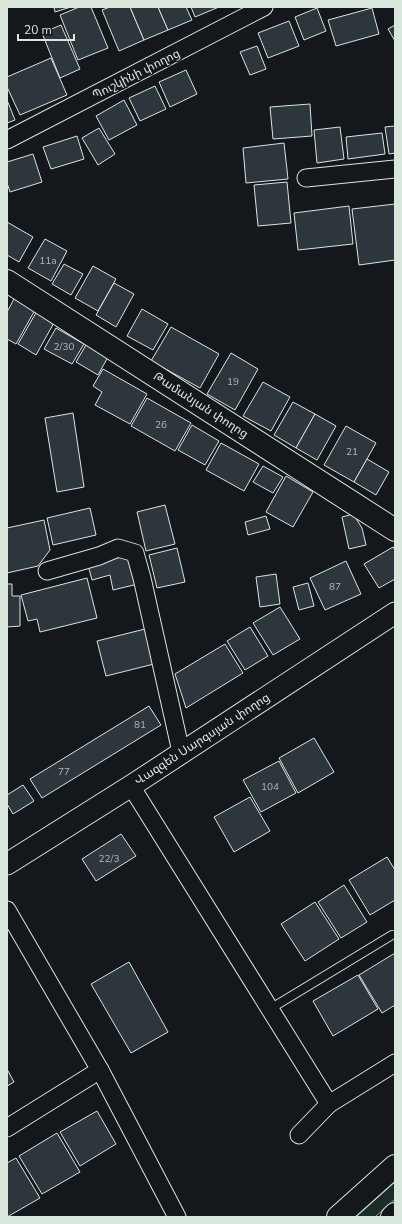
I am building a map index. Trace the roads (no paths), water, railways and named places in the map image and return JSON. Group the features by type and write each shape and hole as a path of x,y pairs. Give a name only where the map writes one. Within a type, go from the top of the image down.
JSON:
{"main road":[{"name":"Թամանյան փողոց","path":"7,281 395,530"},
{"path":"338,1217 395,1166"},
{"path":"392,1217 395,1214"}],"street":[{"name":"Պուշկինի փողոց","path":"7,140 264,7"},
{"path":"306,178 395,169"},
{"path":"47,571 99,556 118,548 135,553 181,752"},
{"name":"Վազգեն Սարգսյան փողոց","path":"7,864 131,786 395,613"},
{"path":"131,786 330,1104"},
{"path":"7,910 100,1070 177,1217"},
{"path":"299,1135 330,1104 395,1063"},
{"path":"7,1128 100,1070"}],"lane":[{"path":"270,1009 392,935"}]}
